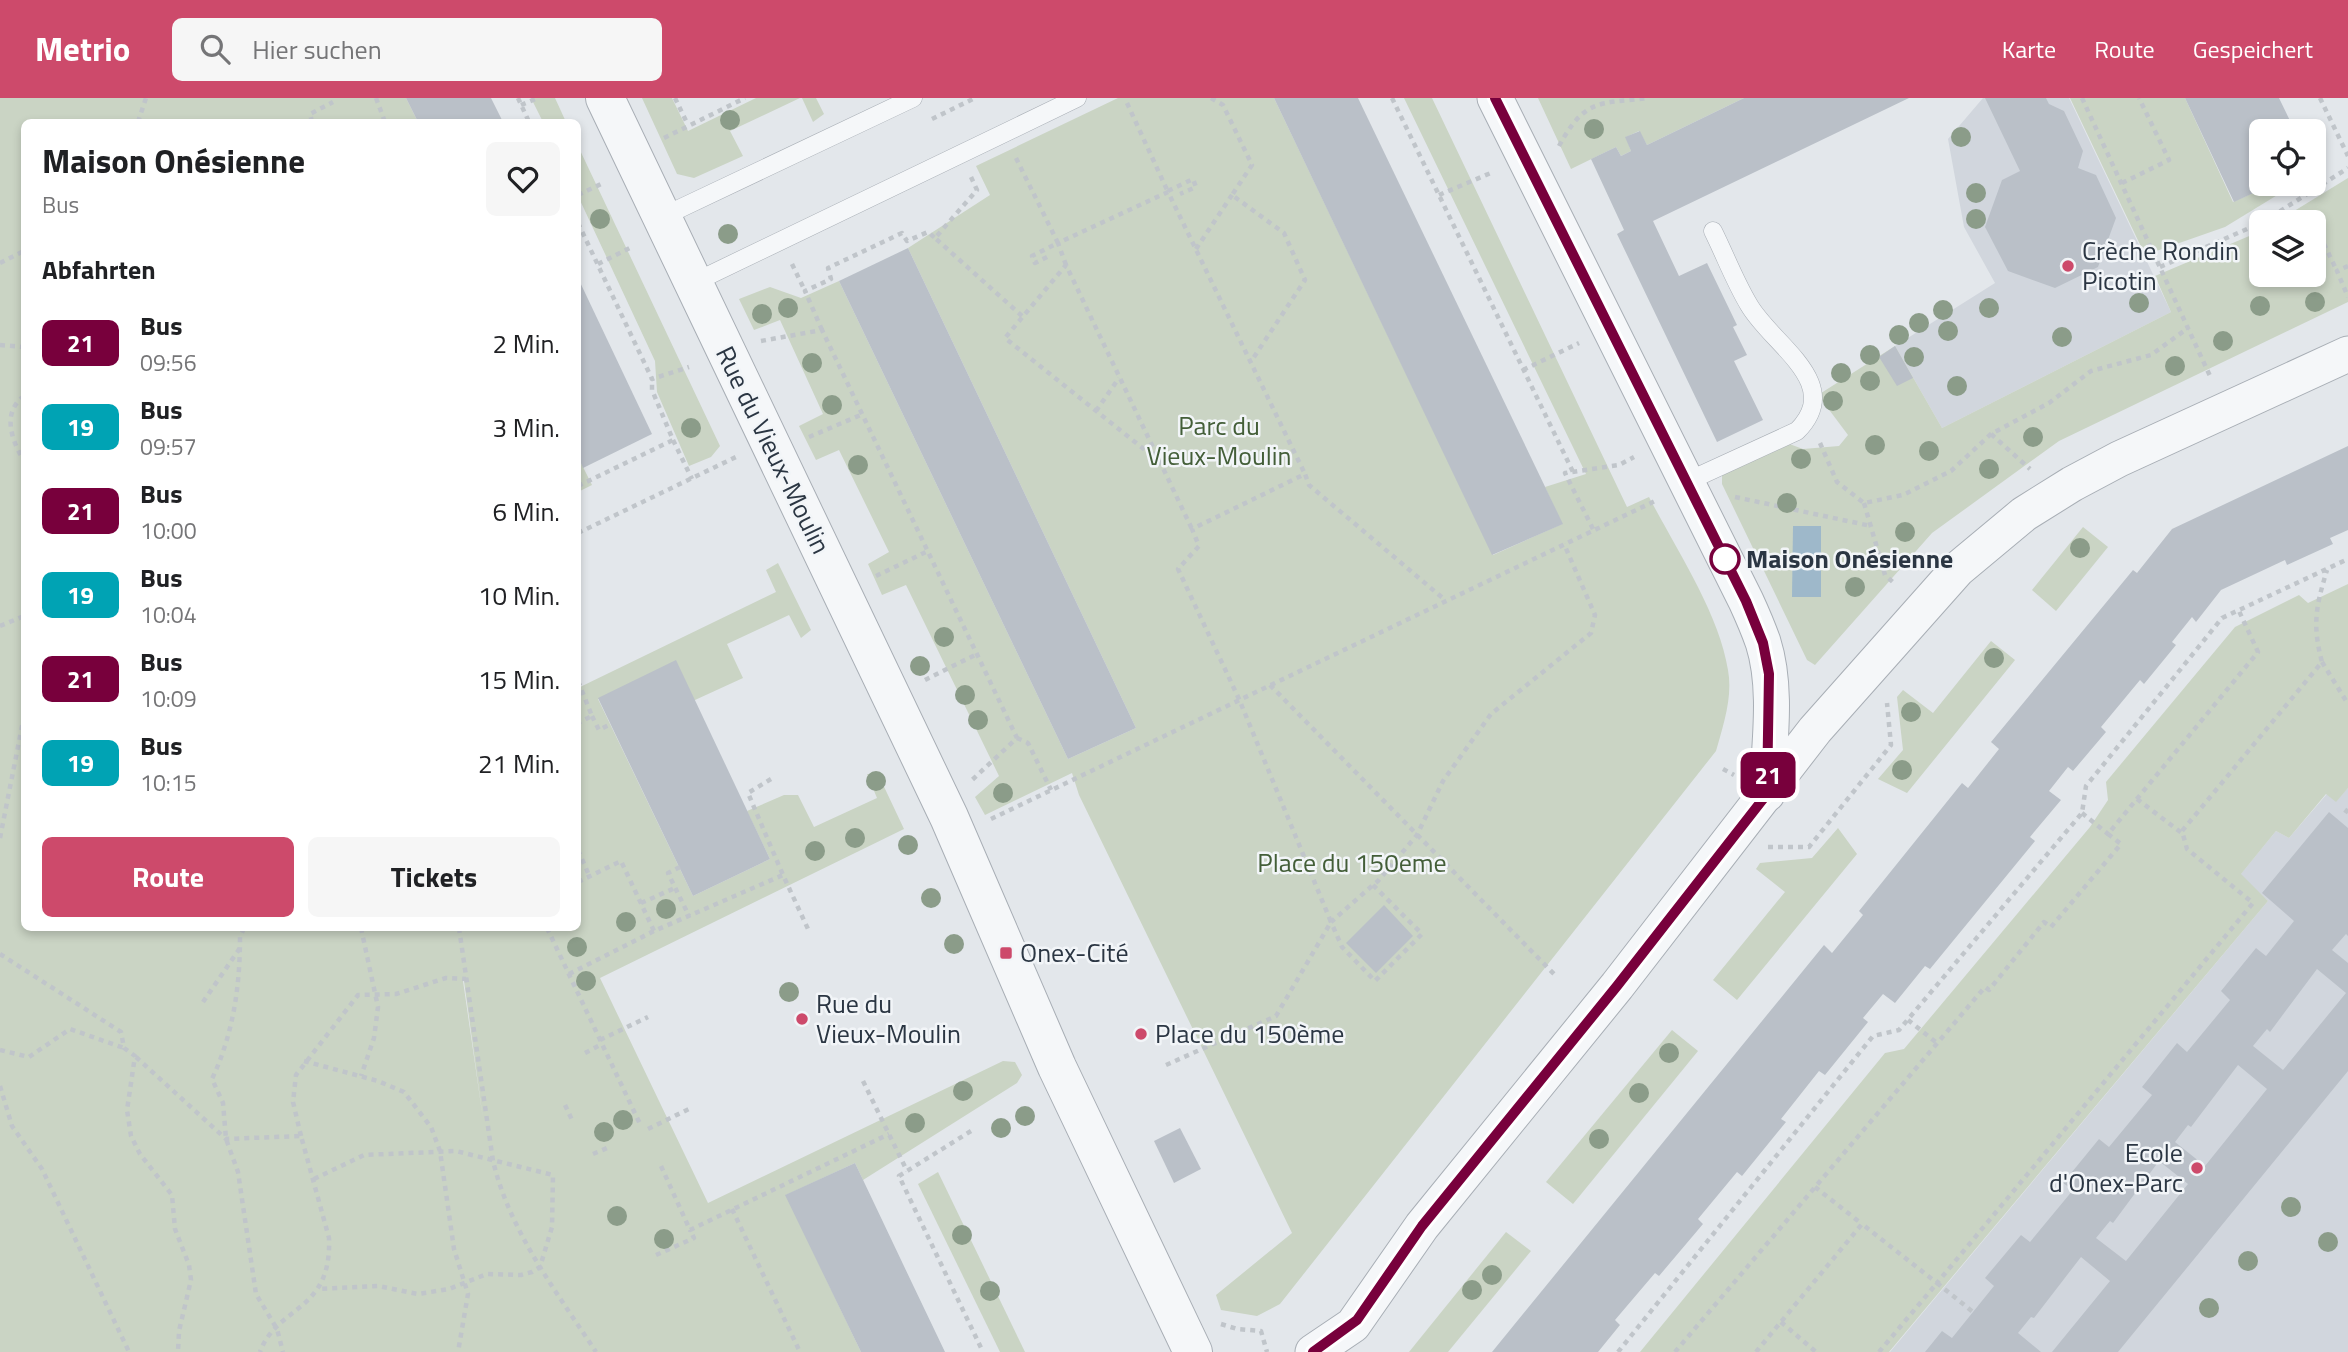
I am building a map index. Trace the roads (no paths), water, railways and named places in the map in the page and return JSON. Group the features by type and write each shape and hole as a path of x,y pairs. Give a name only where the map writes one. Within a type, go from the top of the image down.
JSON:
{"street":[{"name":"Rue du Vieux-Moulin","path":"605,98 693,283 785,441 1057,1067 1193,1352"},
{"path":"1495,98 1674,490 1763,643 1771,712 1767,794"},
{"path":"1313,1352 1357,1320 1422,1226 1617,986 1815,730 1966,561 2024,514 2119,459 2348,354"}],"lane":[{"path":"662,217 913,98"},
{"path":"693,283 1077,98"},
{"path":"1674,490 1797,431 1814,407 1813,390 1803,369 1750,307 1713,231"}],"water":[{"path":"1793,526 1821,526 1821,597 1792,597"}],"place":[{"name":"Crèche Rondin Picotin","path":"2068,266"},
{"name":"Maison Onésienne","path":"1725,559"},
{"name":"Onex-Cité","path":"1006,953"},
{"name":"Rue du Vieux-Moulin","path":"802,1019"},
{"name":"Place du 150ème","path":"1141,1034"},
{"name":"Ecole d'Onex-Parc","path":"2197,1168"}],"park label":[{"name":"Parc du Vieux-Moulin","path":"1219,441"},
{"name":"Place du 150eme","path":"1352,863"}]}
